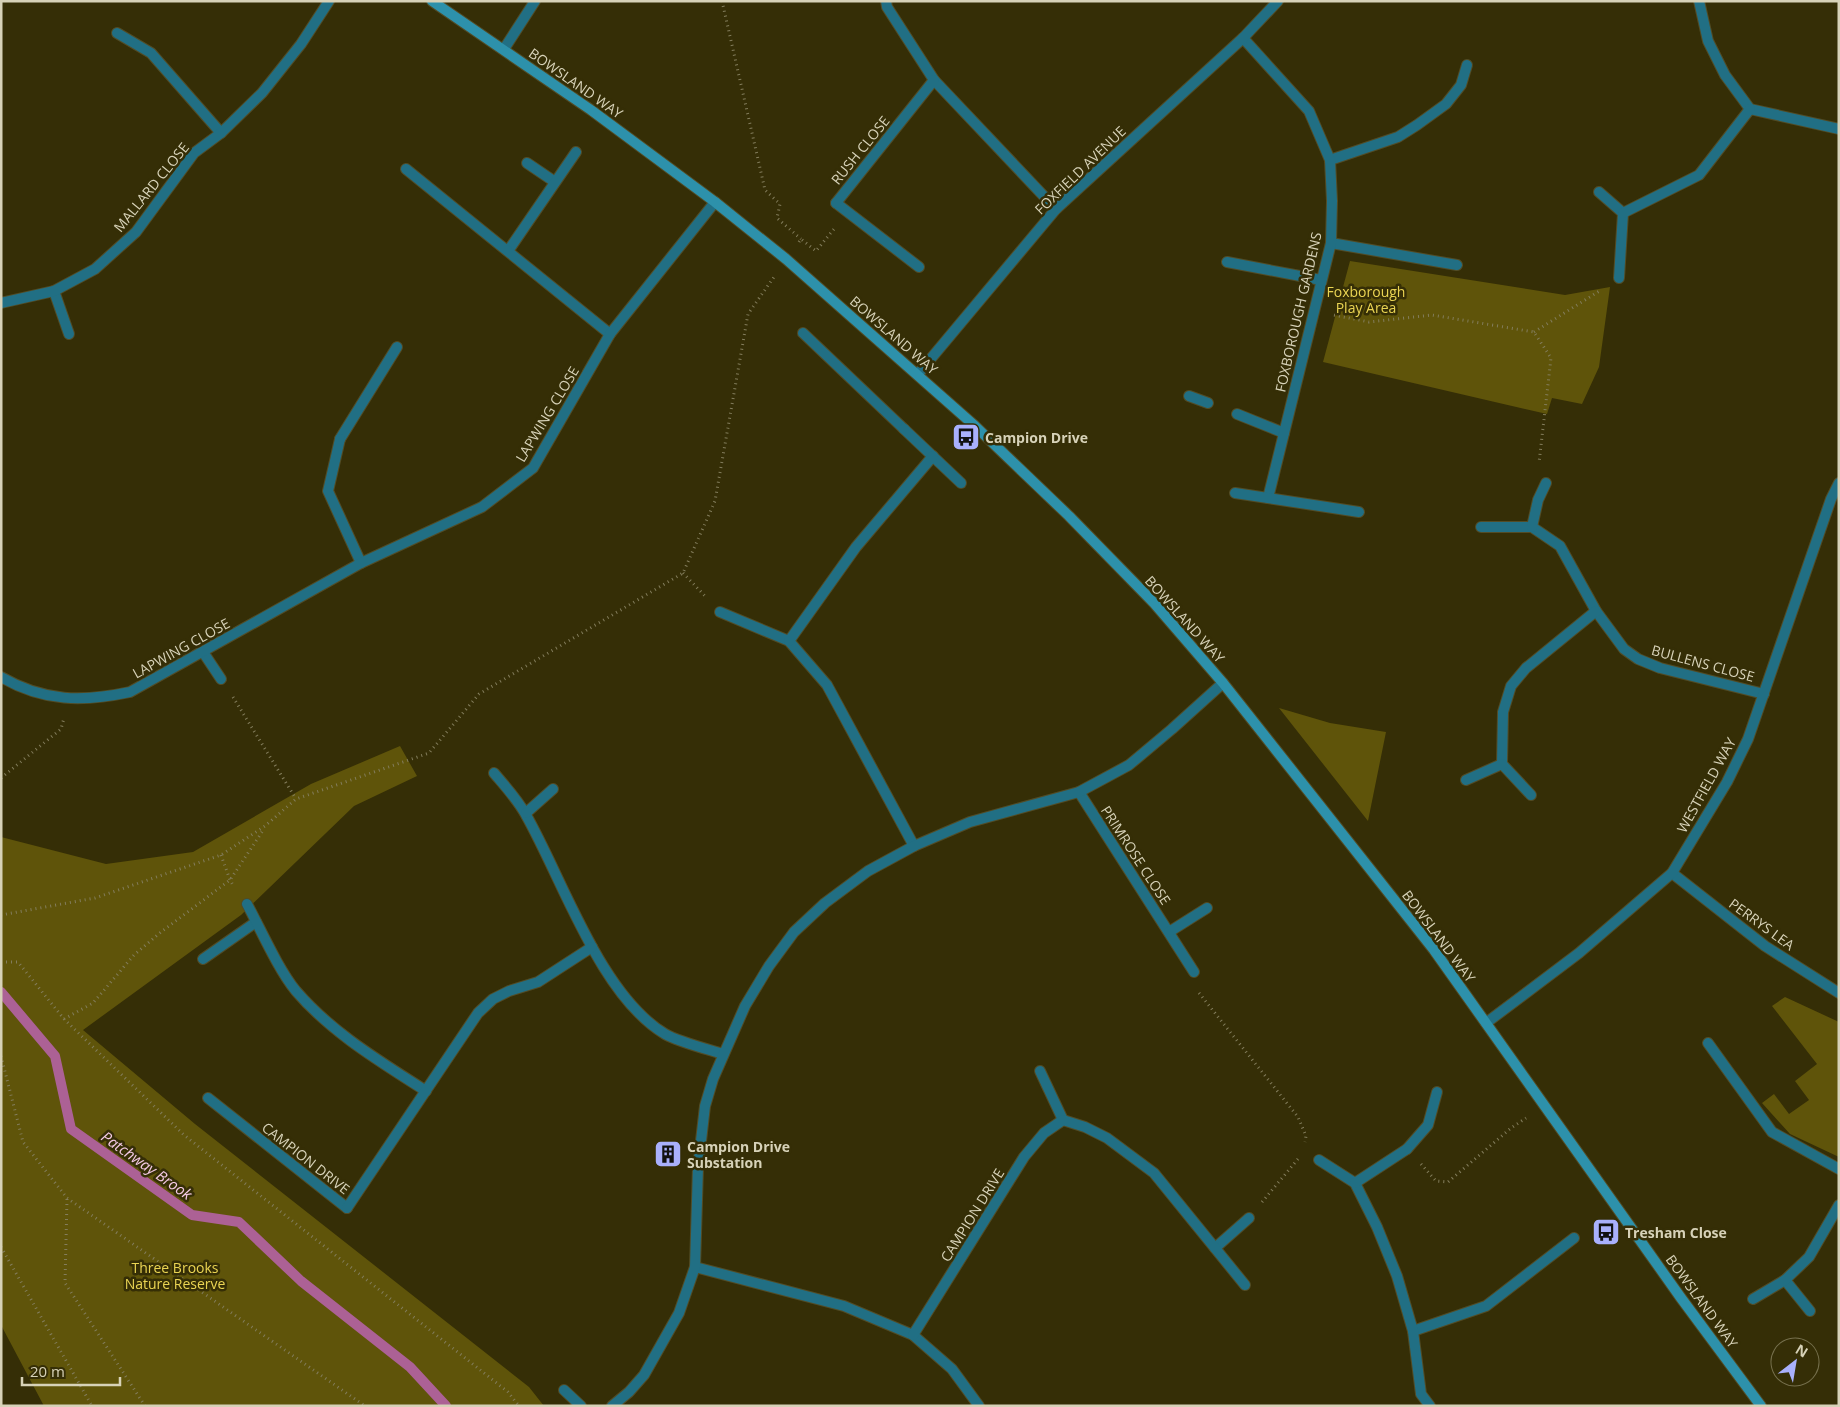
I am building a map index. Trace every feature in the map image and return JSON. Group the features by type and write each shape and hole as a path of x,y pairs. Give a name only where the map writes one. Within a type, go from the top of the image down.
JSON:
{"street":[{"name":"MALLARD CLOSE","path":"1,303 54,291 95,269 136,232 194,152 221,133 262,93 302,44 329,1"},
{"name":"BOWSLAND WAY","path":"432,1 591,110 715,202 786,259 918,374 1069,516 1154,603 1223,682 1434,950 1761,1406"},
{"path":"504,49 535,1"},
{"path":"886,1 934,80 1056,208"},
{"name":"FOXFIELD AVENUE","path":"918,374 1056,208 1243,38 1278,1"},
{"path":"1699,1 1708,40 1725,75 1750,110 1839,129"},
{"path":"117,33 151,53 221,133"},
{"name":"FOXBOROUGH GARDENS","path":"1243,38 1309,111 1330,160 1332,201 1331,243 1268,498"},
{"path":"1330,160 1398,136 1446,104 1461,85 1467,65"},
{"name":"RUSH CLOSE","path":"918,267 836,203 934,80"},
{"path":"1623,214 1699,175 1750,110"},
{"path":"508,251 576,152"},
{"path":"527,163 555,182"},
{"path":"406,169 610,334"},
{"path":"1599,192 1623,214"},
{"name":"LAPWING CLOSE","path":"1,677 16,686 42,694 70,698 101,698 130,692 361,563 482,508 533,468 610,334 715,202"},
{"path":"1619,278 1623,214"},
{"path":"1331,243 1457,265"},
{"path":"1227,262 1322,280"},
{"path":"54,291 69,334"},
{"path":"803,333 961,483"},
{"path":"361,563 328,491 340,439 397,347"},
{"path":"1189,396 1208,403"},
{"path":"1237,414 1284,433"},
{"path":"789,641 856,547 933,456"},
{"path":"1481,527 1532,527 1538,500 1546,483"},
{"name":"WESTFIELD WAY","path":"1486,1023 1579,953 1672,872 1727,782 1748,739 1835,501 1839,483"},
{"path":"1234,493 1359,512"},
{"name":"BULLENS CLOSE","path":"1532,527 1560,546 1596,611 1624,649 1638,659 1660,668 1764,694"},
{"path":"1530,795 1502,764 1503,712 1512,686 1526,668 1596,611"},
{"path":"720,612 789,641 827,684 914,846"},
{"path":"204,652 222,679"},
{"path":"612,1406 639,1380 654,1359 679,1313 695,1267 698,1167 704,1106 723,1054 745,1006 769,966 794,932 825,903 868,871 914,846 970,822 1078,792 1129,765 1223,682"},
{"path":"1466,780 1502,764"},
{"path":"494,772 526,813 592,947 613,982 637,1011 666,1035 723,1054"},
{"path":"526,813 553,789"},
{"name":"PRIMROSE CLOSE","path":"1078,792 1194,972"},
{"name":"PERRYS LEA","path":"1672,872 1764,946 1839,993"},
{"path":"247,904 296,990 325,1020 367,1053 426,1091"},
{"path":"1169,932 1207,908"},
{"path":"203,959 256,922"},
{"name":"CAMPION DRIVE","path":"208,1098 347,1208 478,1013 493,999 509,991 538,982 592,947"},
{"path":"1708,1043 1772,1132 1839,1169"},
{"path":"1040,1071 1063,1120 1085,1127 1107,1138 1154,1173 1245,1285"},
{"path":"1355,1183 1407,1149 1428,1125 1437,1092"},
{"name":"CAMPION DRIVE","path":"913,1335 1024,1156 1044,1133 1063,1120"},
{"path":"1319,1160 1355,1183 1377,1228 1397,1276 1413,1331 1422,1394 1430,1406"},
{"path":"1753,1299 1785,1280 1809,1257 1839,1205"},
{"path":"1215,1248 1249,1218"},
{"path":"1413,1331 1486,1306 1574,1238"},
{"path":"695,1267 844,1306 913,1335 952,1369 979,1406"},
{"path":"1785,1280 1810,1311"},
{"path":"564,1390 581,1406"}],"path":[{"path":"722,1 765,190 780,204 777,218 816,252 848,212"},
{"path":"1,915 95,898 221,855 265,826 296,798 429,753 479,694 683,574 715,501 748,314 801,239"},
{"path":"1314,312 1369,322 1432,315 1534,332 1619,278"},
{"path":"1382,314 1382,320"},
{"path":"1534,332 1551,358 1539,459 1540,471 1546,483"},
{"path":"683,574 720,612"},
{"path":"222,679 296,798"},
{"path":"1,778 60,729 70,698"},
{"path":"64,1019 93,1003 134,956 161,932 230,880 265,826"},
{"path":"221,855 230,880"},
{"path":"1,962 18,962 64,1019 184,1135 508,1392 519,1406"},
{"path":"1194,972 1192,984 1298,1117 1306,1136 1305,1144"},
{"path":"1,1056 23,1142 67,1198 366,1406"},
{"path":"1407,1149 1436,1181 1448,1182 1511,1128 1545,1105"},
{"path":"1249,1218 1303,1152"},
{"path":"67,1198 65,1283 145,1406"},
{"path":"1,1247 92,1406"}],"green space":[{"name":"Foxborough Play Area","path":"1350,261 1565,295 1610,287 1599,367 1582,404 1552,398 1547,414 1323,362"},
{"path":"1279,708 1330,723 1386,732 1368,821"},
{"name":"Three Brooks Nature Reserve","path":"400,746 417,776 354,806 241,915 83,1030 195,1124 529,1387 544,1406 44,1406 1,1325 1,837 106,864 193,852 311,784"},
{"path":"1785,997 1839,1022 1839,1157 1790,1134 1762,1103 1774,1094 1789,1114 1809,1100 1795,1081 1817,1064 1772,1006"}],"waterway":[{"name":"Patchway Brook","path":"1,992 55,1056 71,1129 192,1215 239,1222 301,1281 410,1367 446,1406"}],"place":[{"name":"Campion Drive","path":"966,437"},
{"name":"Campion Drive Substation","path":"668,1154"},
{"name":"Tresham Close","path":"1606,1232"}]}
